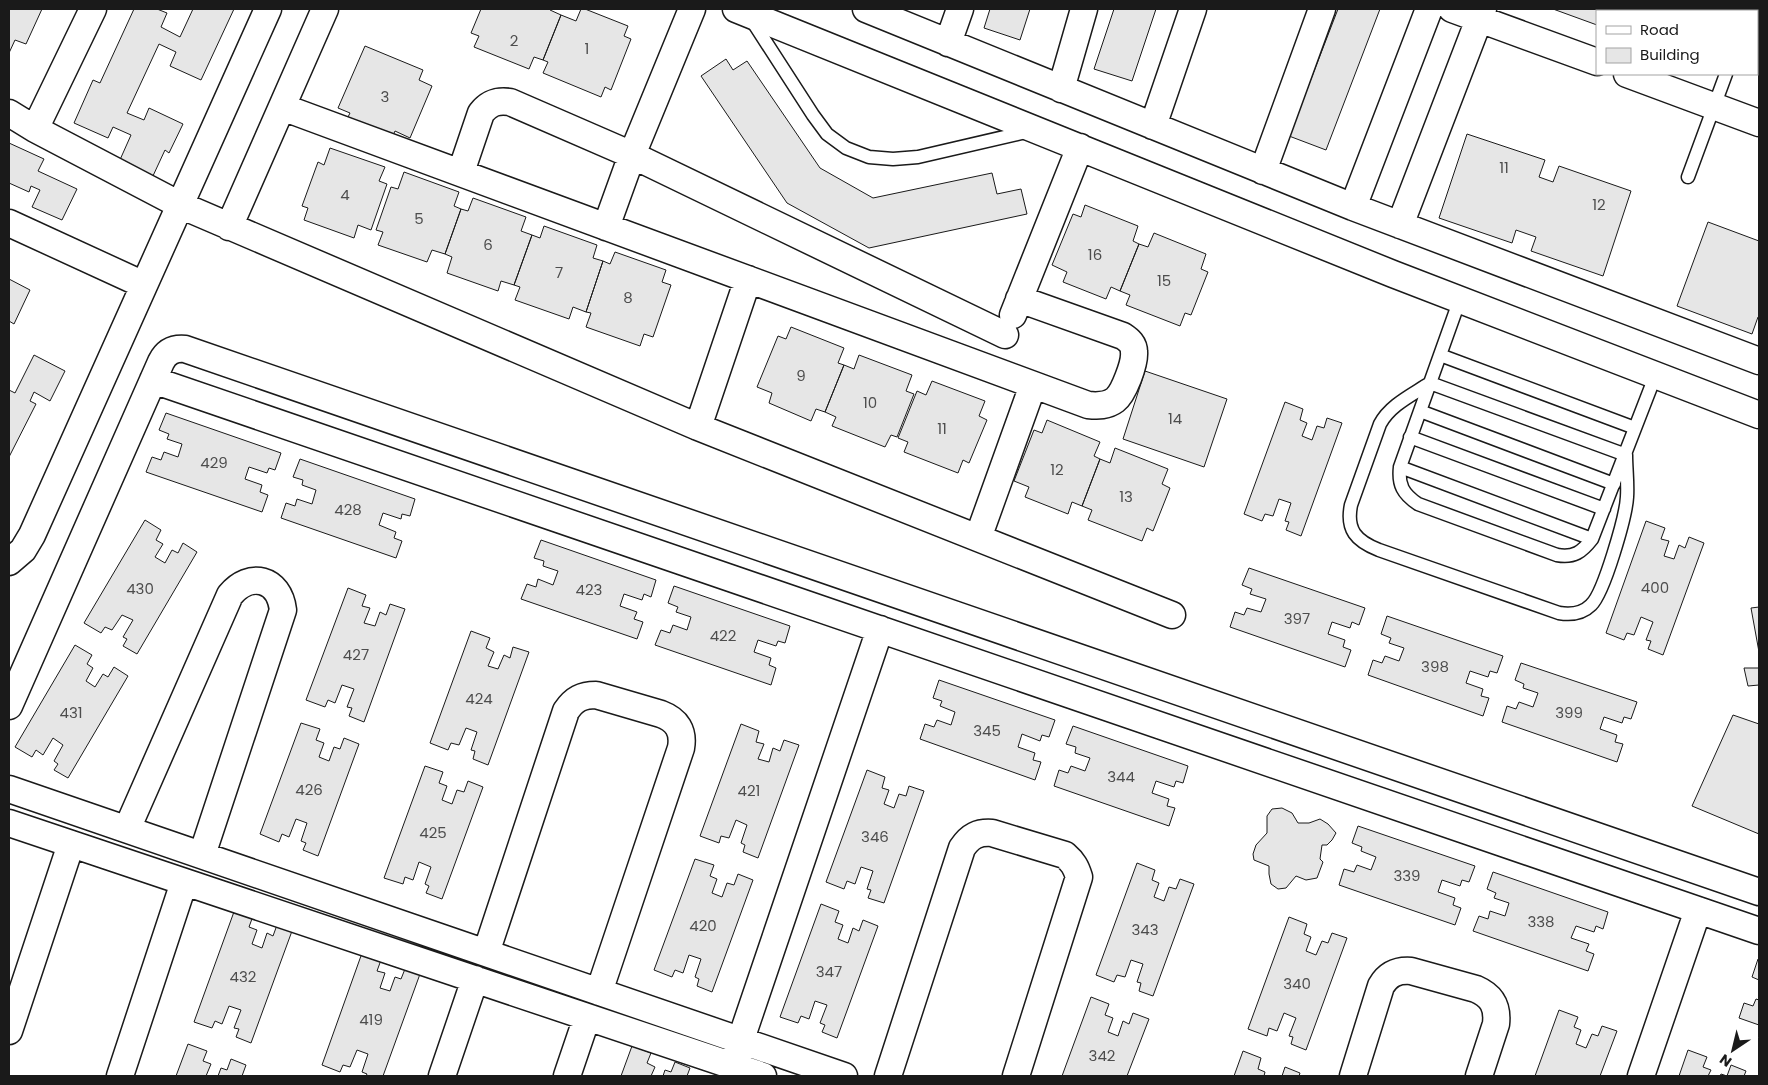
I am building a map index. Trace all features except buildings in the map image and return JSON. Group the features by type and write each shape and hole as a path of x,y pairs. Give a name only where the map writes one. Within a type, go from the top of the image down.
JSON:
{"street":[{"path":"35,129 93,9"},
{"path":"9,562 24,550 32,534 268,9"},
{"path":"229,227 324,9"},
{"path":"606,227 632,156 692,9"},
{"path":"866,9 1353,207 1759,361"},
{"path":"948,43 960,9"},
{"path":"1061,89 1084,9"},
{"path":"1153,126 1193,9"},
{"path":"1263,170 1322,9"},
{"path":"1353,207 1429,9"},
{"path":"1452,9 1481,14 1596,62"},
{"path":"742,11 1460,300 1759,415"},
{"path":"1400,225 1481,14"},
{"path":"1630,75 1759,123"},
{"path":"461,172 481,113 493,103 510,102 632,156 1005,335"},
{"path":"282,107 1088,405 1098,406 1116,399 1122,392 1134,356 1134,350 1128,339 1019,299"},
{"path":"9,113 35,129 180,206 698,427 1172,615"},
{"path":"991,369 1080,147"},
{"path":"9,223 144,285"},
{"path":"698,427 748,279"},
{"path":"9,706 164,357 168,353 184,349 1759,892"},
{"path":"153,380 1759,931"},
{"path":"978,538 1033,385"},
{"path":"127,829 230,595 236,587 246,582 257,580 267,583 276,590 281,599 283,610 202,855"},
{"path":"730,1071 880,630"},
{"path":"486,953 566,711 571,703 587,695 596,696 661,714 669,717 681,730 681,748 599,992"},
{"path":"9,789 844,1076"},
{"path":"9,823 587,1017 730,1071 763,1076"},
{"path":"888,1076 962,848 974,835 983,832 1065,855 1076,868 1078,877 1016,1076"},
{"path":"9,1031 71,844"},
{"path":"120,1076 184,882"},
{"path":"1641,1076 1698,910"},
{"path":"1353,1076 1381,986 1386,978 1394,972 1402,970 1476,989 1491,998 1496,1006 1496,1024 1479,1076"},
{"path":"442,1076 474,979"},
{"path":"567,1076 587,1017"}],"lane":[{"path":"742,11 827,134 846,148 869,157 892,160 918,157 1037,130"},
{"path":"1688,177 1726,75"},
{"path":"1460,300 1400,466 1399,478 1402,489 1409,498 1418,504 1557,555 1566,557 1576,555 1584,550 1592,539 1656,374"},
{"path":"1440,355 1635,428"},
{"path":"1430,383 1626,455"},
{"path":"1430,383 1398,404 1384,416 1351,505 1349,514 1350,524 1354,533 1361,541 1379,550 1559,613 1581,612 1591,606 1602,587 1624,519 1627,496 1626,455"},
{"path":"1420,411 1614,484"},
{"path":"1410,437 1604,510"},
{"path":"1400,466 1592,539"}]}
